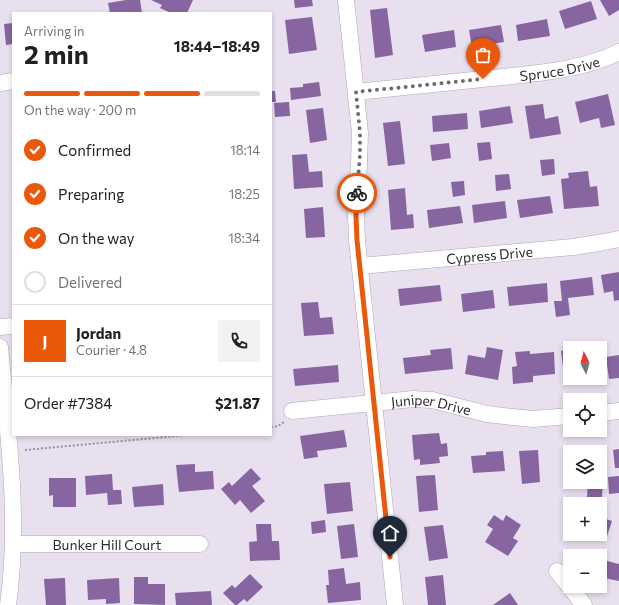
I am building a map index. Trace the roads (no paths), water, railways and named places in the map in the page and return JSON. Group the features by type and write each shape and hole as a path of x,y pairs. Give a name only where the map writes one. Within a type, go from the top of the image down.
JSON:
{"street":[{"path":"346,0 360,133 356,216 360,266 395,605"},
{"name":"Spruce Drive","path":"356,92 512,76 560,69 583,65 607,58 619,52"},
{"path":"0,83 12,81"},
{"name":"Cypress Drive","path":"360,266 573,247 619,239"},
{"path":"0,327 12,326"},
{"path":"0,347 14,511 8,605"},
{"name":"Juniper Drive","path":"290,415 413,399 432,400 487,414 512,417 533,419 563,417"},
{"path":"607,412 619,411"},
{"name":"Bunker Hill Court","path":"13,544 200,544"},
{"path":"558,571 584,605"}]}
